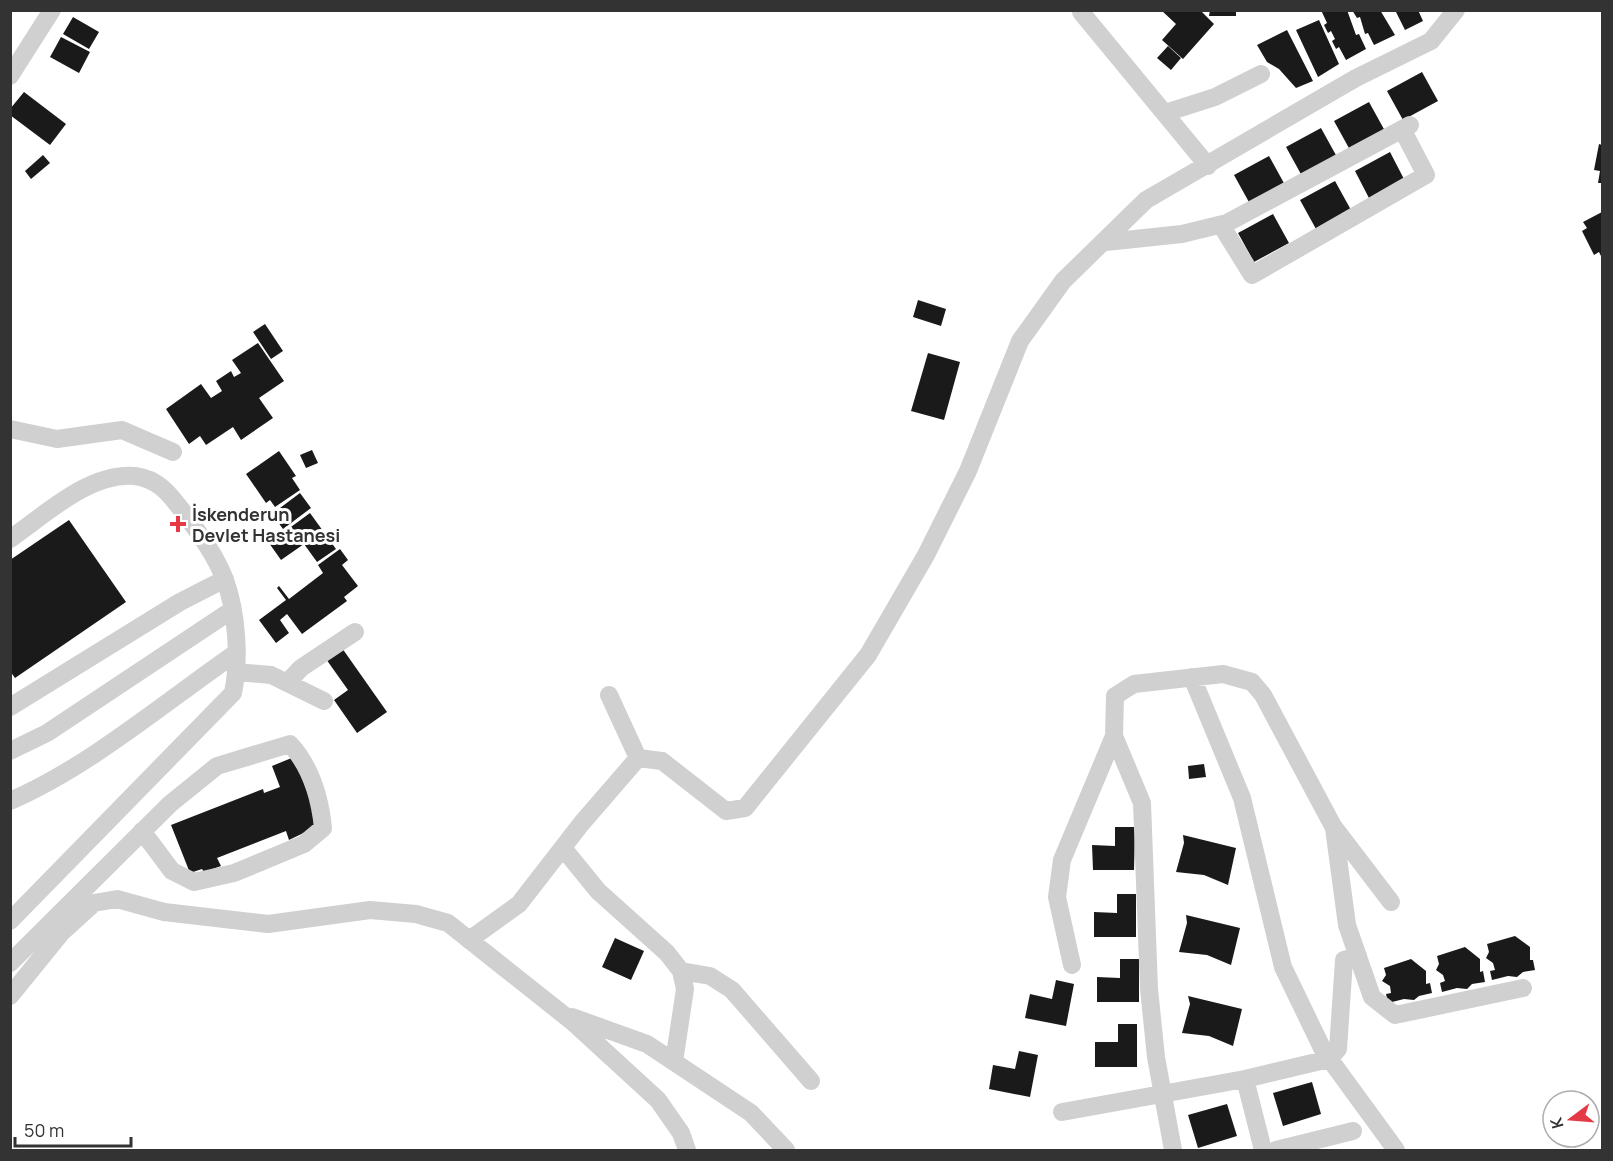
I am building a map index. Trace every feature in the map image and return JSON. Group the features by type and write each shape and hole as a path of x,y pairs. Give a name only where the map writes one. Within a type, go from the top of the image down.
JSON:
{"street":[{"path":"10,76 52,10"},
{"path":"638,758 662,761 726,811 745,808 868,655 926,555 968,471 1020,341 1063,282 1146,200 1356,78 1431,40 1456,10"},
{"path":"1081,12 1208,166"},
{"path":"1165,113 1215,97 1261,74"},
{"path":"1106,242 1182,234 1221,225 1406,127 1426,175 1252,275 1221,225"},
{"path":"10,429 57,439 122,430 173,452"},
{"path":"10,539 75,494 107,479 134,476 156,481 201,535 225,579 232,610 237,672 233,693 10,921"},
{"path":"10,708 180,602 225,579"},
{"path":"10,751 47,733 232,610"},
{"path":"287,683 301,668 355,632"},
{"path":"10,801 31,792 87,759 236,653"},
{"path":"237,672 271,675 324,701"},
{"path":"1072,965 1057,897 1062,860 1114,736 1115,696 1134,684 1223,674 1252,682 1263,694 1334,826 1391,902"},
{"path":"1192,677 1242,798 1283,967 1329,1059 1396,1150"},
{"path":"609,695 638,758"},
{"path":"1114,736 1142,803 1149,989 1156,1057 1173,1150"},
{"path":"10,963 142,831 170,804 217,766 290,744 304,759 321,807 323,828 304,844 234,873 194,882 172,871 142,831"},
{"path":"469,940 519,904 638,758"},
{"path":"1334,826 1347,925 1372,997 1395,1015 1523,988"},
{"path":"563,848 598,891 667,953 681,971 685,989 674,1062"},
{"path":"12,990 62,932 94,903 117,899 164,912 268,924 370,910 416,914 448,923 560,1012 658,1100 681,1134 687,1150"},
{"path":"1062,1112 1245,1078 1329,1059 1338,1049 1344,960 1358,956"},
{"path":"681,971 710,976 732,990 811,1081"},
{"path":"560,1012 647,1044 751,1113 786,1150"},
{"path":"1245,1078 1263,1150"},
{"path":"1276,1150 1353,1131"}],"building":[{"path":"1161,10 1200,10 1214,24 1183,59 1162,40 1176,24"},
{"path":"1210,10 1236,10 1236,16 1209,16"},
{"path":"1321,10 1347,10 1356,35 1359,34 1366,49 1346,60 1339,47 1336,49 1331,31 1328,33 1324,25 1327,23"},
{"path":"1352,10 1380,10 1395,35 1374,45 1368,33 1365,34 1360,17 1357,18"},
{"path":"1395,10 1418,10 1423,21 1405,30"},
{"path":"73,17 99,32 89,49 63,34"},
{"path":"1319,20 1339,64 1318,77 1296,30"},
{"path":"1287,30 1313,81 1296,88 1279,69 1267,62 1257,45"},
{"path":"61,37 90,52 79,73 50,57"},
{"path":"1168,46 1181,58 1171,70 1157,58"},
{"path":"1422,72 1438,101 1403,120 1387,91"},
{"path":"24,92 66,124 50,145 10,115 10,109"},
{"path":"1369,102 1385,131 1350,150 1334,121"},
{"path":"1321,128 1337,157 1302,176 1286,147"},
{"path":"1599,144 1602,145 1602,183 1598,183 1600,171 1594,170"},
{"path":"1390,152 1405,181 1370,200 1355,171"},
{"path":"43,155 50,163 31,179 25,171"},
{"path":"1269,156 1285,185 1250,204 1234,175"},
{"path":"1335,181 1351,210 1316,229 1300,200"},
{"path":"1602,212 1602,258 1599,252 1594,255 1582,231 1587,228 1583,222"},
{"path":"1273,214 1289,243 1254,262 1238,233"},
{"path":"918,300 946,309 941,326 913,317"},
{"path":"265,324 283,351 271,359 253,332"},
{"path":"258,343 284,381 259,398 273,418 241,440 233,427 206,445 200,436 189,444 166,409 201,384 211,398 222,391 216,381 231,371 234,377 241,373 232,360"},
{"path":"928,353 960,362 944,420 911,411"},
{"path":"312,450 318,463 306,468 300,455"},
{"path":"279,451 296,476 292,478 300,490 275,507 270,500 266,503 246,474"},
{"path":"300,493 311,508 283,529 272,514"},
{"path":"310,513 336,549 317,562 304,544 281,560 269,543"},
{"path":"69,520 126,602 15,678 10,671 10,560"},
{"path":"340,549 348,560 342,565 358,586 344,597 347,601 302,634 287,614 280,620 289,633 276,643 259,620 286,600 277,588 279,586 289,599 323,573 318,565"},
{"path":"342,648 387,712 357,733 334,700 348,690 326,659"},
{"path":"294,757 320,825 289,840 286,831 217,858 221,866 204,872 202,869 190,873 171,825 263,789 264,793 280,787 272,766"},
{"path":"1204,764 1206,777 1189,779 1188,766"},
{"path":"1115,827 1135,827 1134,870 1093,870 1092,845 1115,846"},
{"path":"1183,835 1236,848 1228,885 1204,875 1176,872 1184,843"},
{"path":"1117,894 1136,894 1136,937 1094,937 1094,912 1117,913"},
{"path":"1186,915 1240,928 1231,965 1207,955 1179,952 1187,923"},
{"path":"1515,936 1530,947 1530,960 1533,960 1535,970 1523,972 1517,977 1508,976 1492,980 1490,971 1495,970 1493,963 1486,958 1489,952 1487,944"},
{"path":"615,938 644,951 631,980 602,967"},
{"path":"1465,947 1480,959 1480,972 1483,971 1485,982 1472,984 1467,989 1457,988 1442,992 1440,983 1445,981 1443,975 1436,970 1439,964 1437,956"},
{"path":"1120,959 1139,959 1139,1002 1097,1002 1097,977 1120,978"},
{"path":"1411,959 1426,971 1426,984 1430,983 1432,993 1419,996 1414,1000 1404,999 1388,1003 1386,994 1391,993 1390,986 1382,981 1386,975 1384,968"},
{"path":"1056,980 1074,984 1066,1026 1025,1018 1030,994 1052,999"},
{"path":"1188,996 1242,1009 1233,1046 1209,1036 1182,1033 1190,1004"},
{"path":"1118,1024 1137,1024 1137,1067 1095,1067 1095,1042 1118,1042"},
{"path":"1019,1051 1038,1055 1030,1097 989,1089 993,1065 1015,1069"},
{"path":"1312,1082 1321,1114 1283,1126 1273,1093"},
{"path":"1227,1104 1237,1136 1198,1148 1188,1115"}],"place":[{"name":"İskenderun Devlet Hastanesi","path":"178,524"}]}
